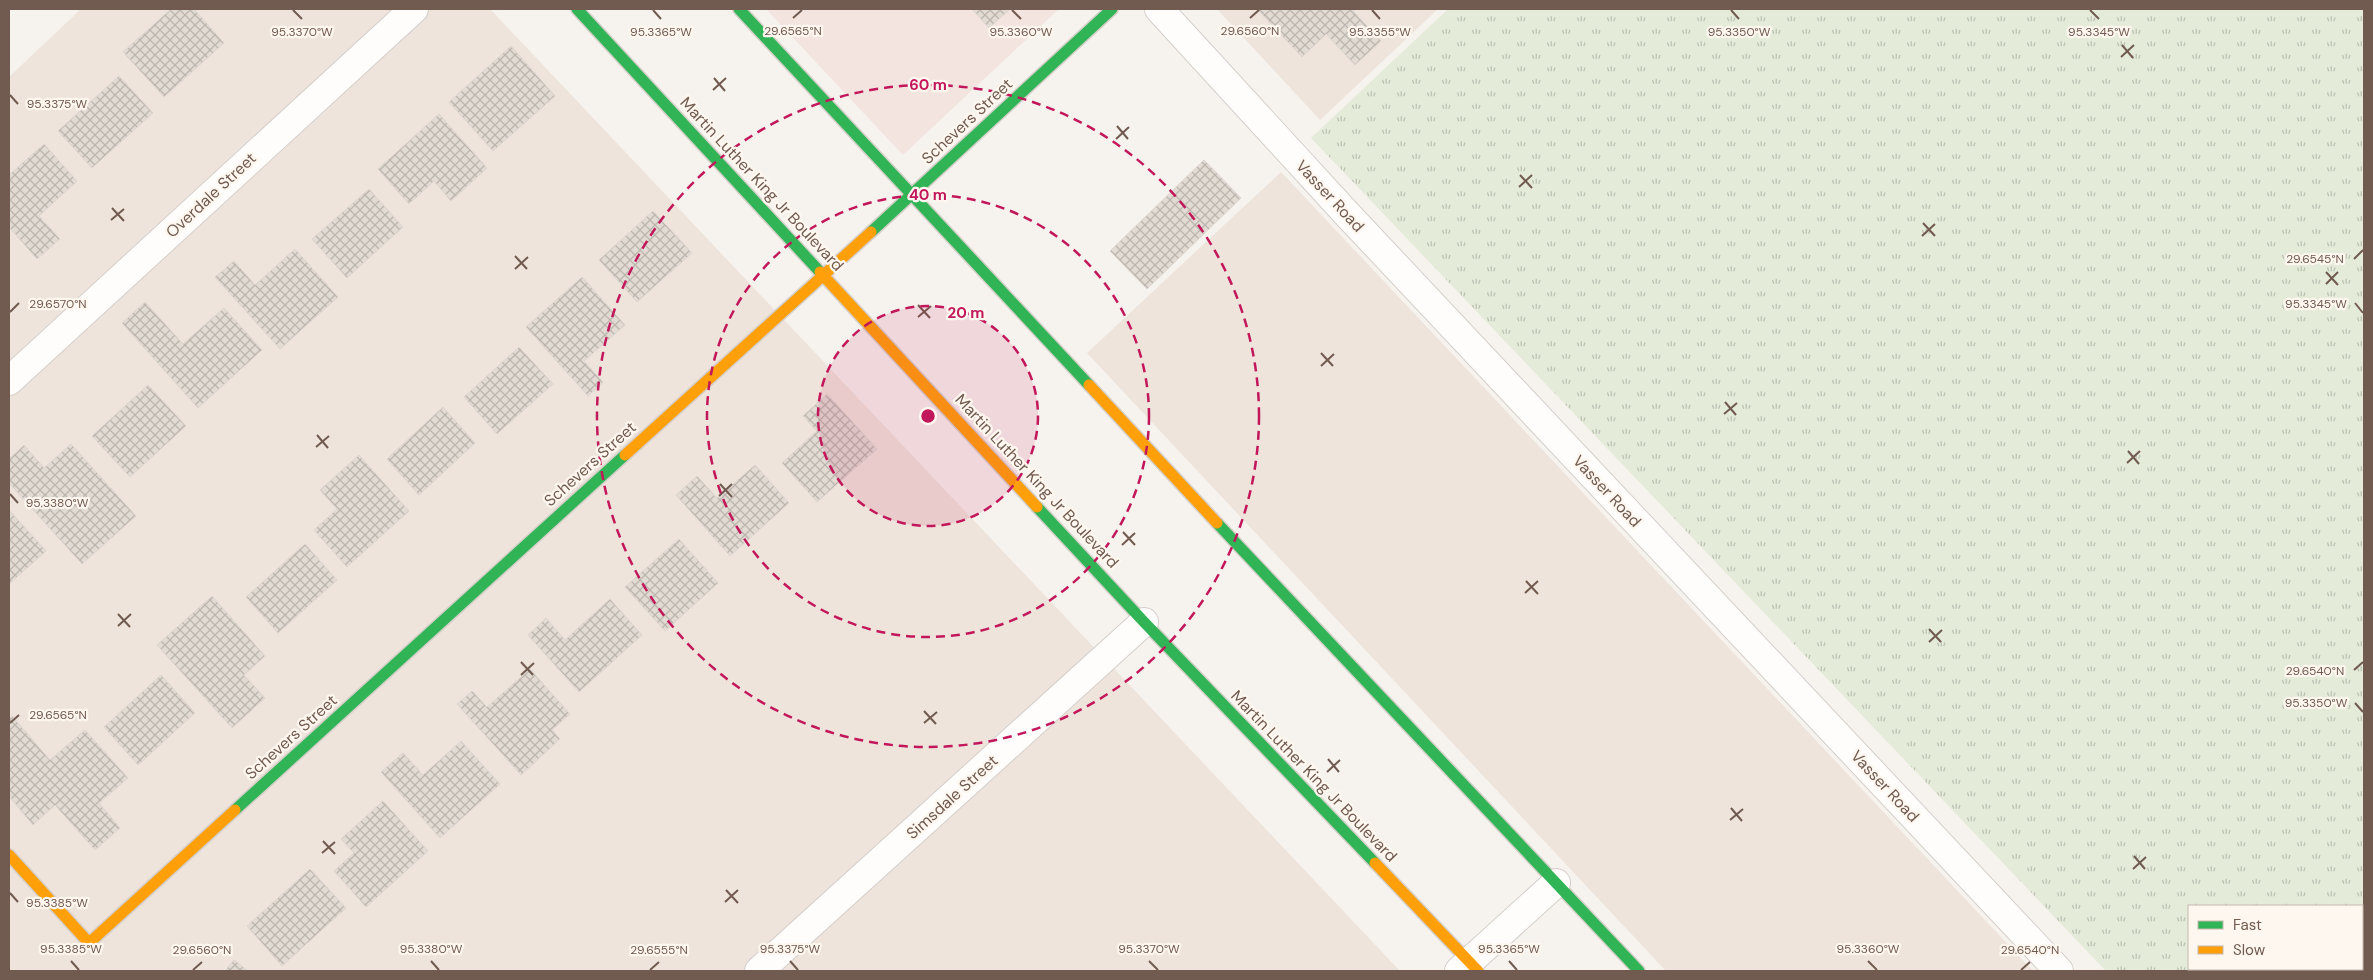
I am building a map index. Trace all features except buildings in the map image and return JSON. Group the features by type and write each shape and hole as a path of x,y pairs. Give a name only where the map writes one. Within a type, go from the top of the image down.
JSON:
{"main road":[{"name":"Martin Luther King Jr Boulevard","path":"576,9 1144,622 1469,968"},
{"path":"739,9 1231,538 1640,971"},
{"name":"Schevers Street","path":"9,855 90,943 912,194 1112,9"}],"street":[{"name":"Overdale Street","path":"9,381 414,9"},
{"name":"Vasser Road","path":"1159,9 1359,228 2059,971"},
{"name":"Simsdale Street","path":"759,971 1144,622"},
{"path":"1469,968 1556,883"}],"shaded area":[{"path":"81,9 490,9 1400,971 9,971 9,77"},
{"path":"766,9 1059,9 903,155"},
{"path":"1217,9 1438,9 1320,120"},
{"path":"1281,172 2033,971 1666,971 1087,353"}],"green space":[{"path":"1448,9 2364,9 2364,971 2106,971 1311,138"}],"traffic: fast":[{"path":"577,9 820,272"},
{"path":"739,9 1089,385"},
{"path":"871,232 1112,9"},
{"path":"235,810 625,455"},
{"path":"1037,507 1144,622 1375,863"},
{"path":"1217,523 1639,971"}],"traffic: slow":[{"path":"625,455 871,232"},
{"path":"820,272 1037,507"},
{"path":"1089,385 1217,523"},
{"path":"9,855 89,943 235,810"},
{"path":"1375,863 1478,971"}]}
